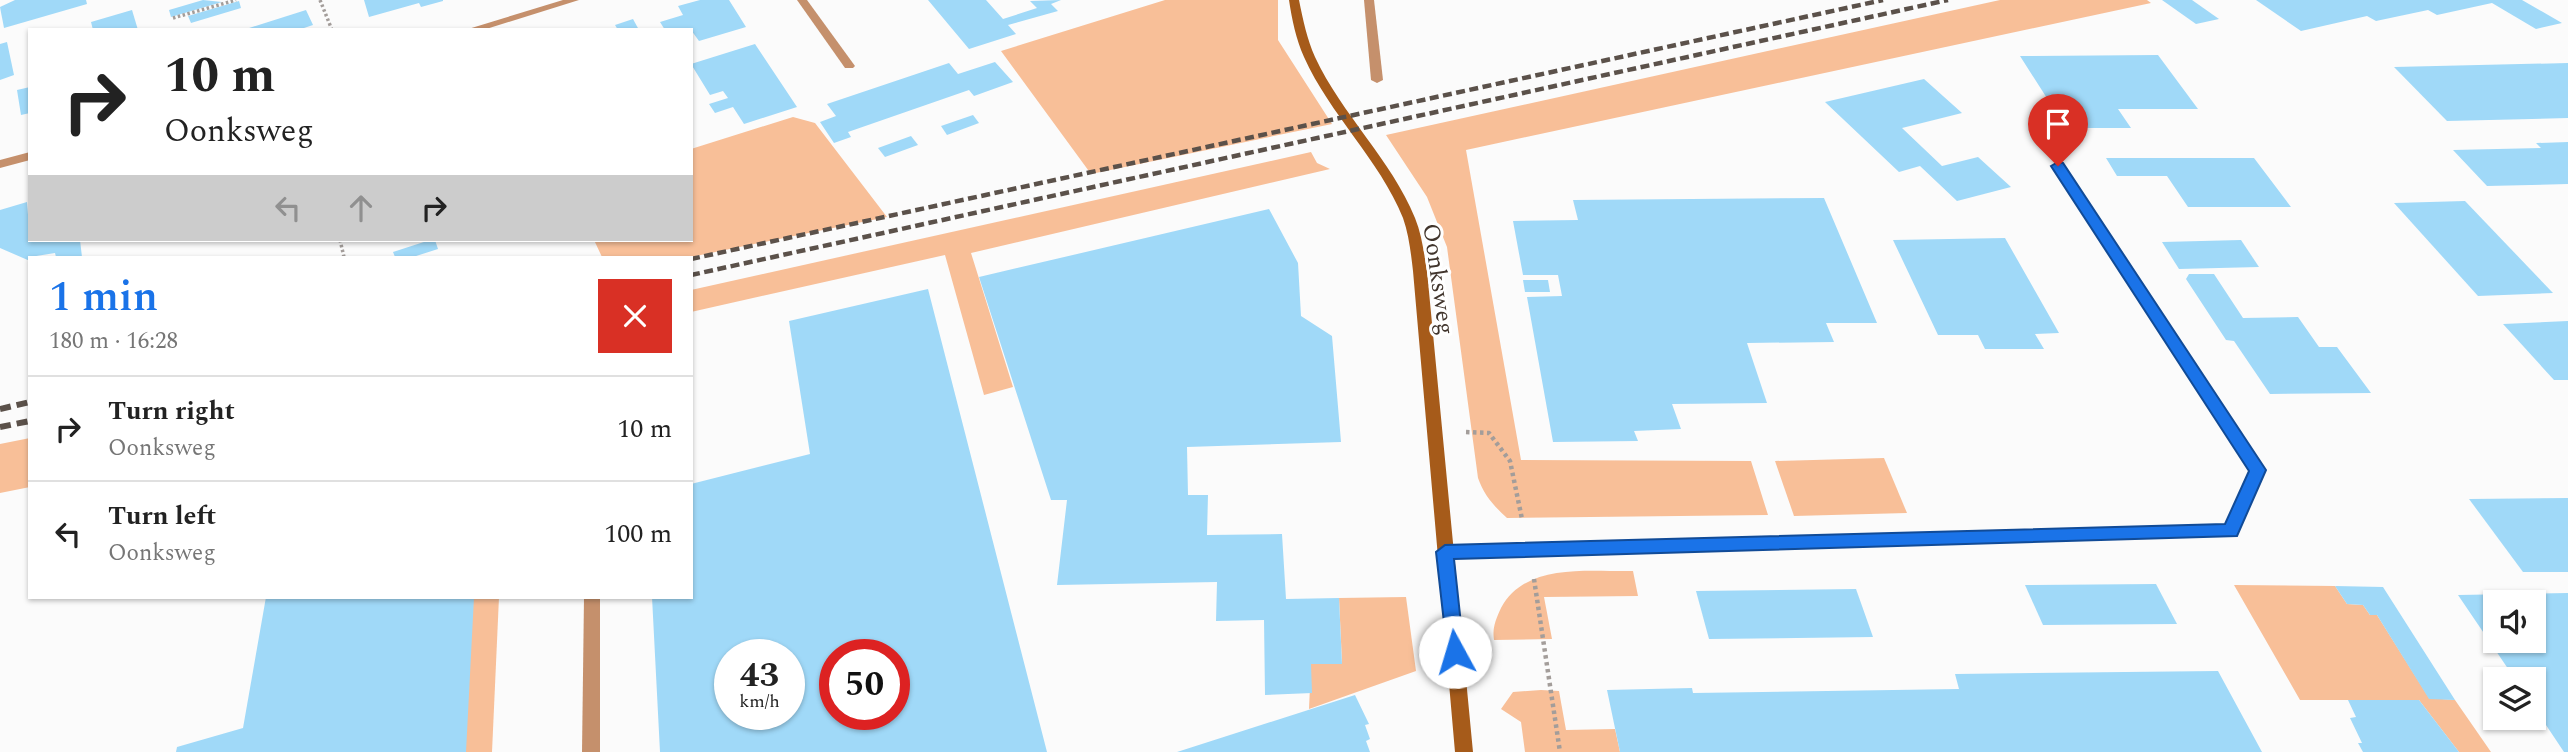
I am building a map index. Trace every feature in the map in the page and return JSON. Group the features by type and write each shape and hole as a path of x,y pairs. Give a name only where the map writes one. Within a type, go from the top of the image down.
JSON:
{"main road":[{"name":"Oonksweg","path":"1294,0 1295,18 1307,52 1409,218 1420,271 1464,752"}],"street":[{"path":"477,28 574,0"},
{"path":"802,0 849,66"},
{"path":"1368,0 1377,80"},
{"path":"0,164 28,157"},
{"path":"1445,552 2231,531 2258,470 2058,166"},
{"path":"591,752 592,599"}],"path":[{"path":"173,18 236,0"},
{"path":"320,0 331,28"}],"shaded area":[{"path":"1165,0 1278,0 1278,40 1332,124 1091,174 1001,51"},
{"path":"2000,0 2147,0 2151,3 1466,150 1521,460 1751,461 1768,515 1507,518 1486,495 1478,478 1447,247 1427,197 1386,135"},
{"path":"793,117 815,123 887,217 693,257 602,256 595,242 693,242 693,148"},
{"path":"1311,152 1317,163 1330,169 971,253 1013,387 984,395 945,255 693,312 693,290"},
{"path":"28,438 28,487 0,493 0,444"},
{"path":"1884,458 1907,513 1794,516 1775,461"},
{"path":"1633,571 1638,596 1544,597 1552,639 1494,640 1494,628 1501,608 1512,593 1526,583 1542,576 1560,573"},
{"path":"2234,585 2335,586 2347,604 2363,605 2370,615 2377,615 2429,698 2455,700 2491,752 2459,752 2419,700 2300,700"},
{"path":"1406,597 1416,671 1309,709 1311,664 1342,663 1339,598"},
{"path":"473,599 499,599 492,752 464,752"},
{"path":"1559,691 1566,730 1615,729 1620,752 1525,752 1521,722 1501,709 1513,692"}],"building":[{"path":"15,0 86,0 87,4 4,28 0,7"},
{"path":"203,0 222,2 171,17 169,10"},
{"path":"364,0 443,1 421,7 419,3 369,17"},
{"path":"700,0 729,0 746,27 699,41 693,28 664,28 660,22 683,15 678,6"},
{"path":"928,0 986,0 1003,19 1037,8 1030,1 1061,0 1051,4 1058,11 1008,25 1016,34 969,49"},
{"path":"2162,0 2192,0 2219,19 2196,24"},
{"path":"2256,0 2522,0 2562,23 2536,29 2492,3 2437,15 2428,10 2376,21 2367,16 2301,31"},
{"path":"239,1 241,8 191,23 188,16"},
{"path":"132,10 137,28 92,28 91,22"},
{"path":"306,10 313,25 304,28 249,28"},
{"path":"633,19 638,28 617,28 615,25"},
{"path":"7,42 14,75 0,80 0,44"},
{"path":"755,44 797,107 744,124 733,107 715,113 709,104 728,98 723,91 710,95 693,63"},
{"path":"2158,55 2198,109 2118,109 2131,128 2066,128 2020,56"},
{"path":"995,62 1013,82 974,96 969,90 848,132 851,137 834,143 820,122 836,116 827,104 949,63 958,74"},
{"path":"2568,63 2568,118 2447,121 2394,67"},
{"path":"1924,79 1962,113 1902,128 1942,166 1978,157 2011,187 1957,201 1920,166 1899,172 1825,102"},
{"path":"28,87 28,113 21,115 17,90"},
{"path":"973,115 979,123 947,135 941,126"},
{"path":"911,136 918,145 885,157 878,148"},
{"path":"2568,142 2568,184 2487,186 2453,150 2541,148 2536,143"},
{"path":"2106,158 2254,158 2291,207 2188,207 2167,176 2117,176"},
{"path":"1824,198 1877,323 1826,323 1834,342 1747,343 1767,403 1672,404 1681,429 1634,431 1638,441 1553,442 1527,297 1562,296 1558,275 1523,275 1513,221 1578,220 1573,200"},
{"path":"2465,201 2553,293 2478,296 2394,203"},
{"path":"27,202 28,242 80,242 82,256 56,256 55,253 28,256 28,260 0,248 0,210"},
{"path":"1269,209 1298,263 1301,316 1332,336 1341,442 1187,447 1188,495 1208,495 1207,535 1282,534 1286,599 1339,598 1342,664 1311,664 1312,693 1265,695 1264,620 1216,621 1217,582 1057,585 1067,500 1051,500 979,277"},
{"path":"2005,238 2059,333 2035,334 2044,349 1985,349 1978,335 1938,335 1893,240"},
{"path":"2241,240 2259,267 2179,269 2162,242"},
{"path":"424,242 436,242 438,249 416,256 395,256 393,252"},
{"path":"2189,274 2214,274 2243,318 2298,317 2319,347 2337,347 2371,393 2270,394 2234,341 2226,340 2186,279"},
{"path":"1523,280 1548,280 1550,292 1525,292"},
{"path":"928,289 1047,752 660,752 652,599 693,599 693,483 810,454 789,321"},
{"path":"2568,321 2568,380 2554,380 2503,324"},
{"path":"2568,498 2568,572 2523,572 2469,499"},
{"path":"2156,584 2177,624 2043,625 2025,585"},
{"path":"2335,586 2383,587 2455,700 2429,699 2377,615 2370,615 2363,605 2347,604"},
{"path":"1856,589 1873,637 1709,639 1696,591"},
{"path":"2546,593 2568,593 2568,752 2564,752 2546,725 2546,667 2507,667 2497,653 2546,653"},
{"path":"2458,595 2483,595 2483,632"},
{"path":"266,599 474,599 466,752 176,752 177,747 243,728"},
{"path":"2218,671 2262,752 1620,752 1607,690 1692,688 1693,693 1959,689 1955,674"},
{"path":"1355,695 1369,724 1365,725 1370,739 1366,741 1370,752 1177,752"},
{"path":"2348,700 2419,700 2459,752 2363,752 2358,743 2362,743 2350,718 2356,717"}],"railway":[{"path":"693,259 1883,0"},
{"path":"693,275 1948,0"},
{"path":"0,409 28,402"},
{"path":"0,427 28,421"}],"route":[{"path":"1455,652 1445,552 2231,531 2258,470 2058,166"}]}
